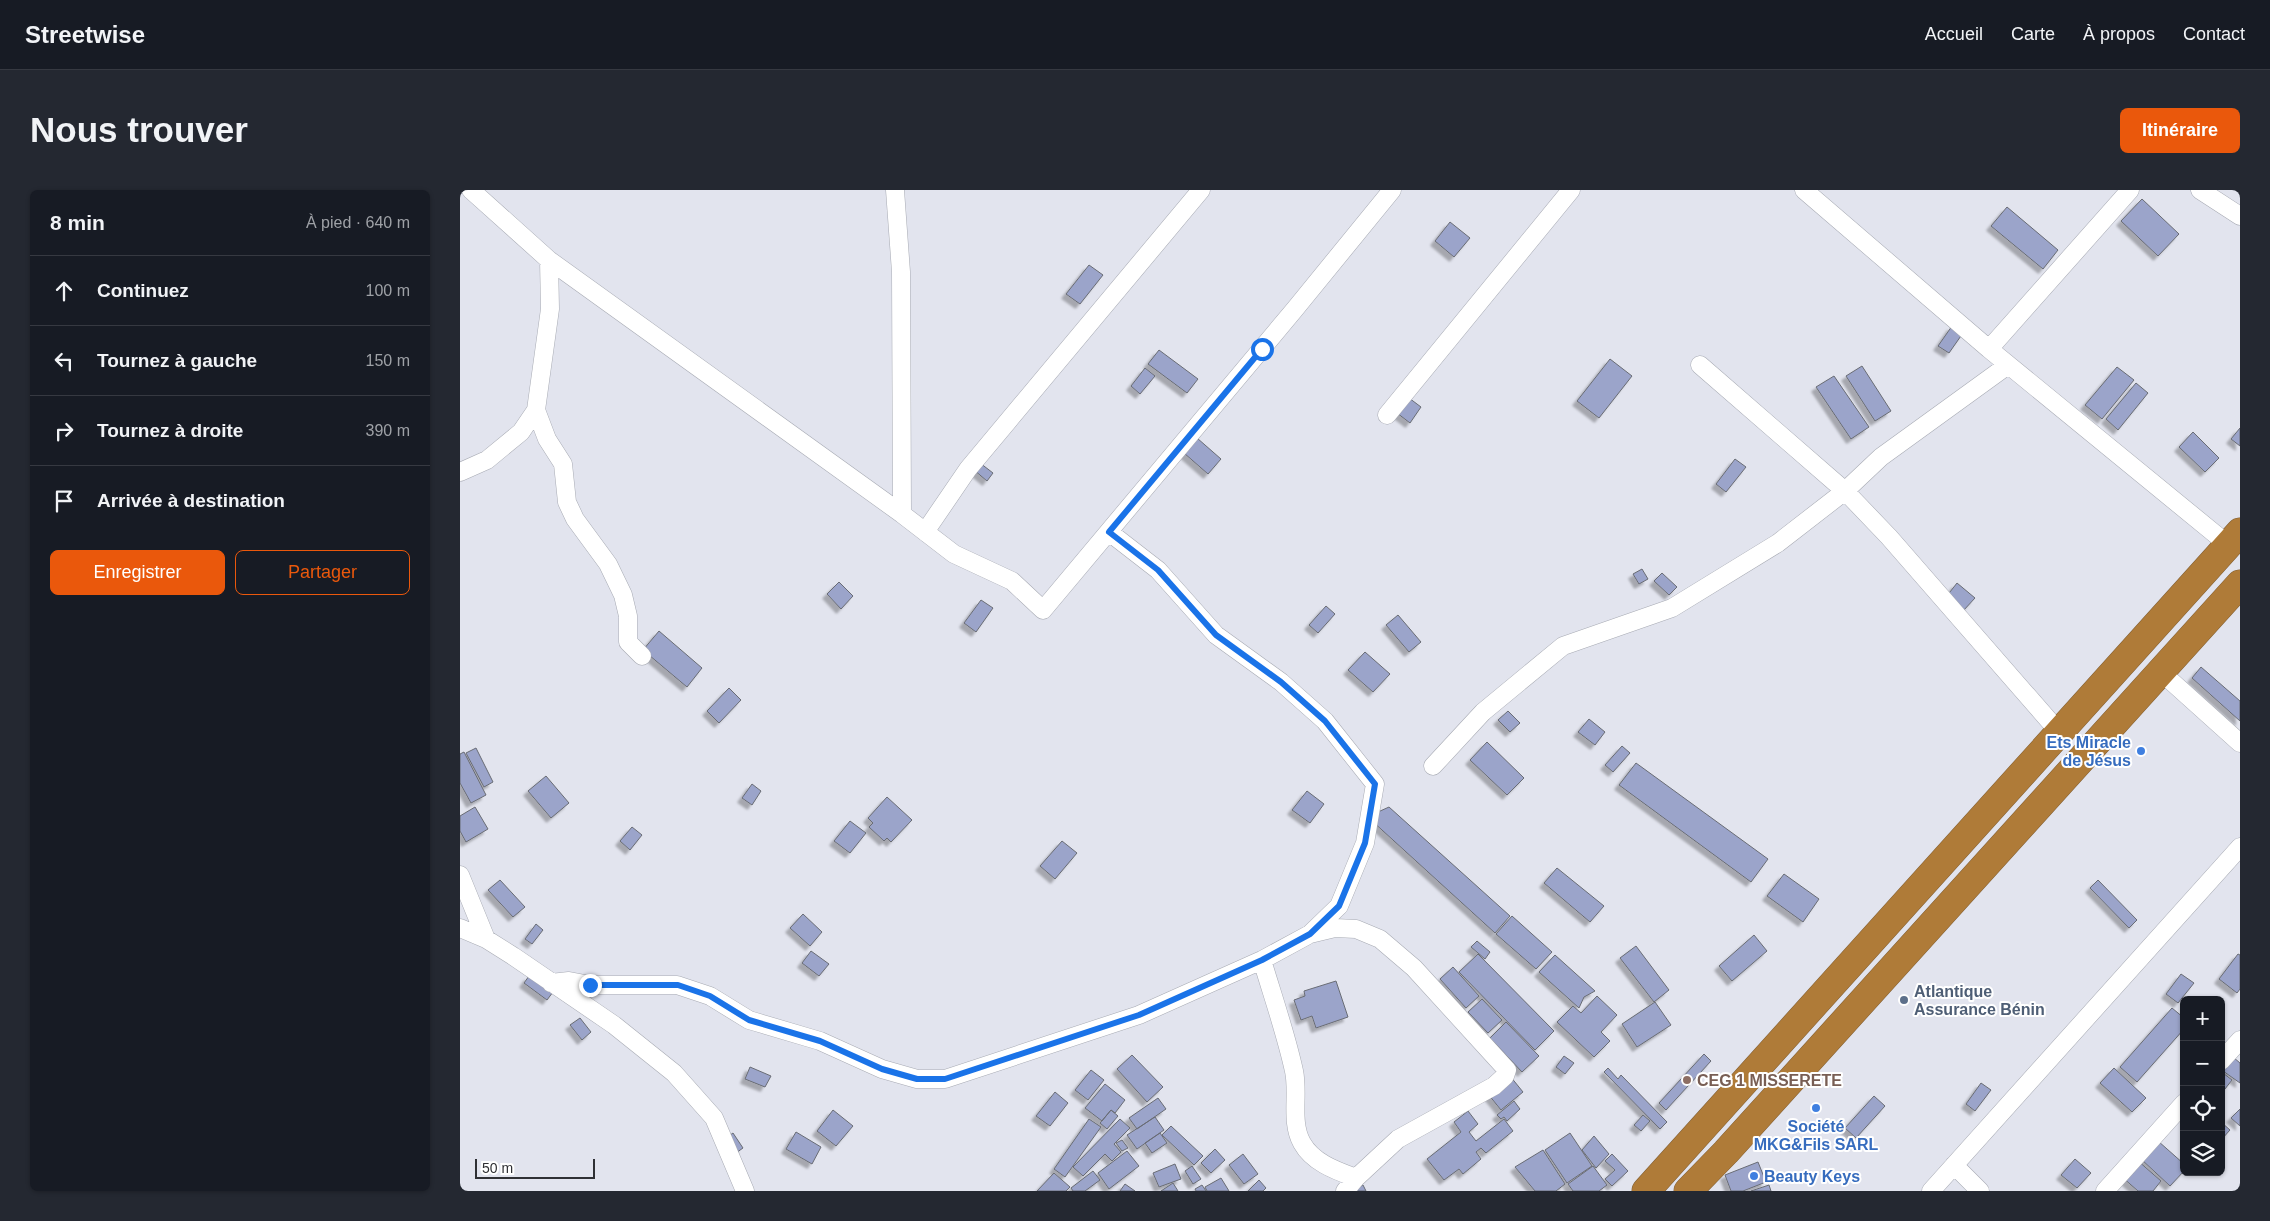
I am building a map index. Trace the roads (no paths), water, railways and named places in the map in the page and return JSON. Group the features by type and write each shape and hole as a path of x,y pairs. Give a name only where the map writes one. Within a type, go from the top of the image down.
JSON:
{"highway":[{"path":"1646,1191 2230,535"},
{"path":"1702,1185 1726,1152 2240,584"}],"street":[{"path":"471,190 549,260 902,514 954,554 1012,581 1043,610 1295,310 1392,190"},
{"path":"895,190 901,272 902,514"},
{"path":"925,532 968,469 1201,190"},
{"path":"1387,415 1570,190"},
{"path":"1804,190 2008,365 2230,535"},
{"path":"1989,349 2130,190"},
{"path":"2200,190 2240,216"},
{"path":"460,472 487,460 521,432 536,410 550,309 549,260"},
{"path":"1700,365 1845,491 1889,537 2052,724"},
{"path":"1433,766 1483,712 1563,646 1672,608 1778,543 1845,491 1881,457 2008,365"},
{"path":"536,410 548,439 563,464 567,502 575,519 608,564 623,595 628,616 628,642 642,656"},
{"path":"1630,1191 2052,724 2230,535 2240,516"},
{"path":"1109,532 1158,570 1216,635 1281,682 1325,721 1375,784 1365,843 1339,906 1310,934"},
{"path":"2161,672 2240,743"},
{"path":"1931,1191 2240,846"},
{"path":"460,875 486,939"},
{"path":"460,928 486,939 614,1025 674,1073 714,1118 745,1191"},
{"path":"551,983 569,981 590,985 678,985 710,996 749,1020 820,1041 882,1069 917,1079 945,1079 1139,1015 1262,960 1310,934 1335,928 1356,929 1380,938 1414,968 1506,1070 1506,1076 1494,1086 1398,1140 1351,1184 1313,1155 1302,1144 1297,1128 1294,1073 1262,960"},
{"path":"2225,1057 2240,1040"},
{"path":"2105,1191 2180,1107"},
{"path":"1954,1165 1980,1191"}],"place":[{"name":"Ets Miracle de Jésus","path":"2141,751"},
{"name":"Atlantique Assurance Bénin","path":"1904,1000"},
{"name":"CEG 1 MISSERETE","path":"1687,1080"},
{"name":"Société MKG&Fils SARL","path":"1816,1108"},
{"name":"Beauty Keys","path":"1754,1176"}]}
